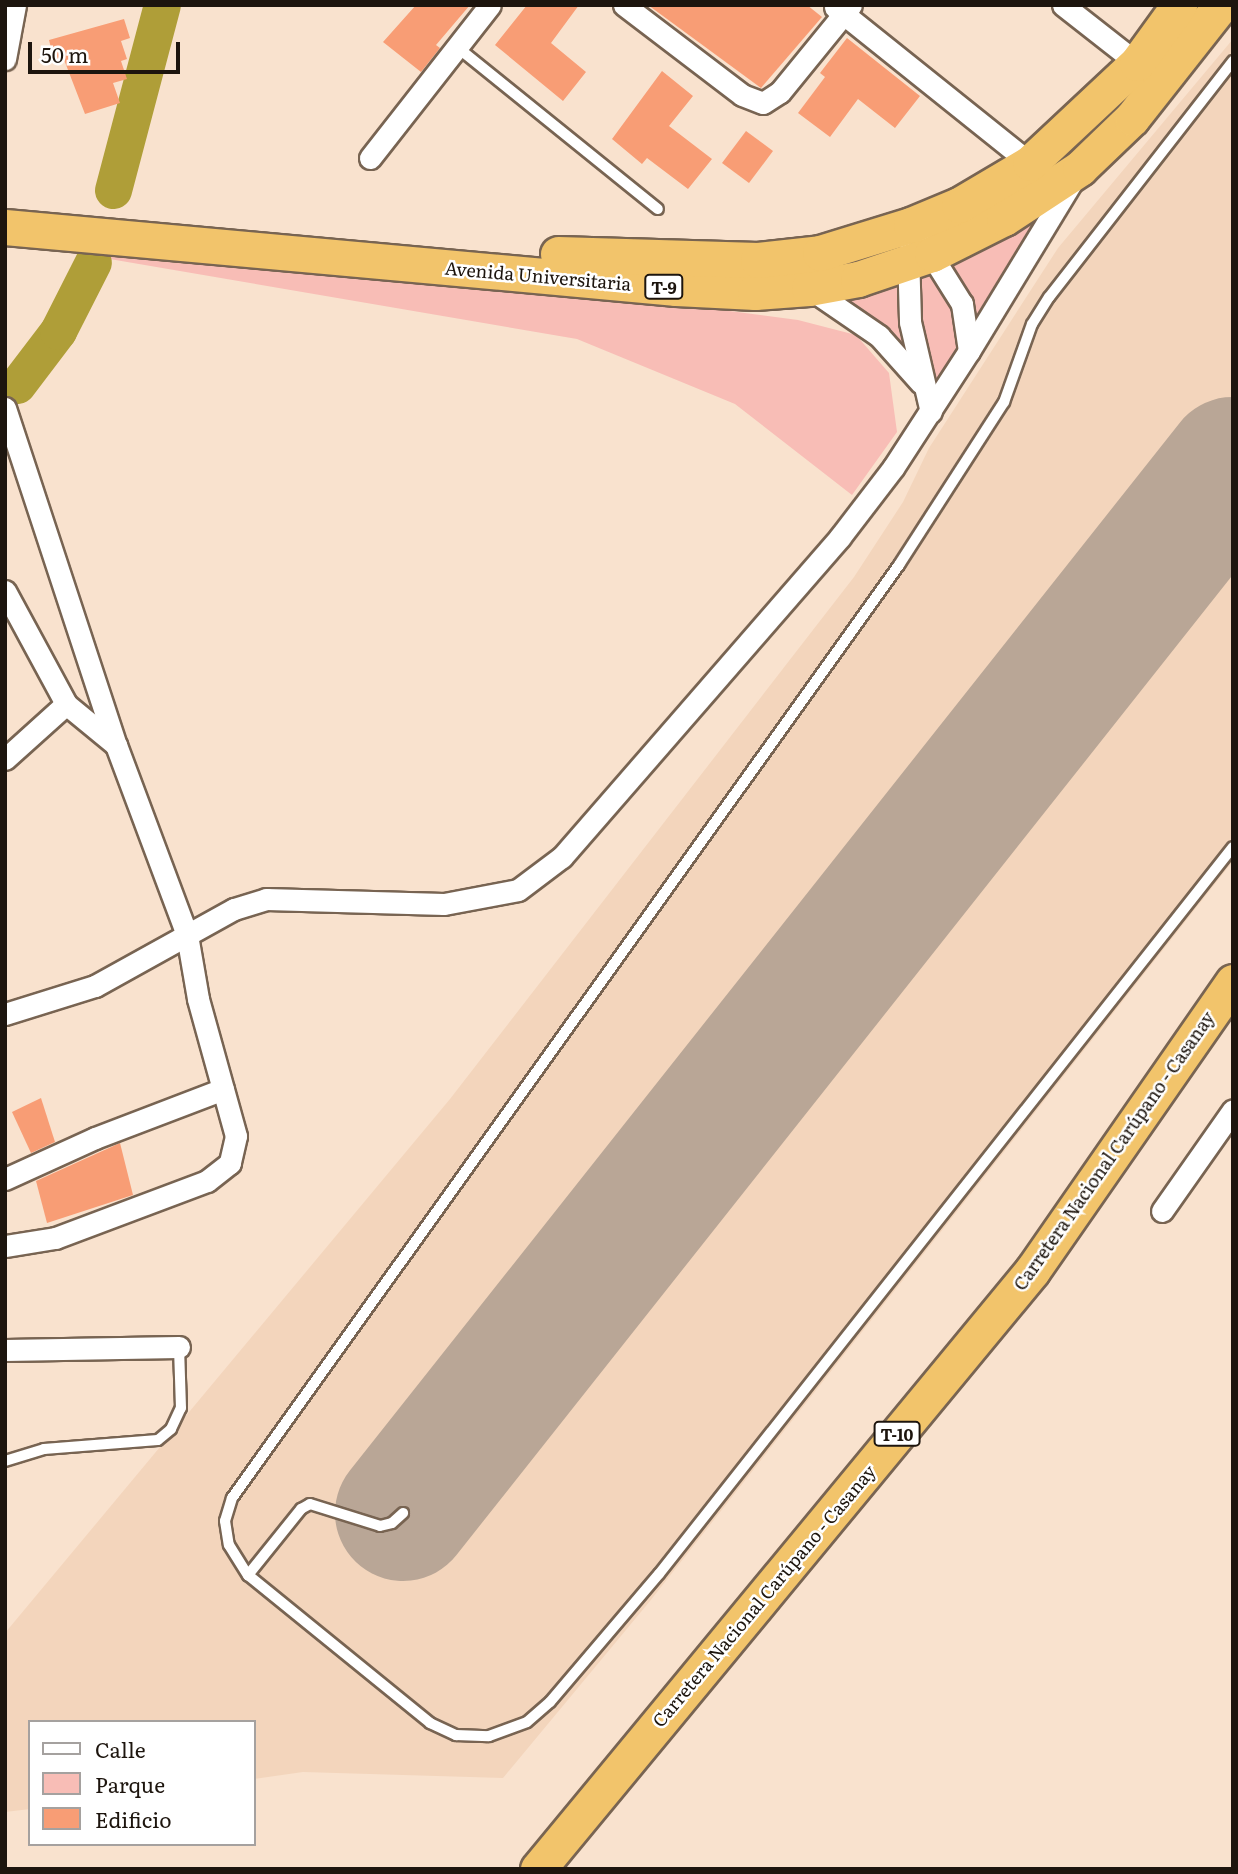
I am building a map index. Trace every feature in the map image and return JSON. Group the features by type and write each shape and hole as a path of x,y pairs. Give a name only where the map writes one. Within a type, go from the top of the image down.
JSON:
{"highway":[{"name":"Avenida Universitaria","path":"5,204 145,219 568,255 699,261 820,253 911,225 959,205 1030,163 1137,63 1178,5"},
{"name":"Avenida Universitaria","path":"5,227 677,288 809,288 919,258 1004,218 1080,168 1132,118 1222,5"},
{"name":"Carretera Nacional Carúpano - Casanay","path":"546,1866 1032,1271 1233,982"}],"street":[{"path":"5,59 15,5"},
{"path":"370,158 490,5"},
{"path":"624,5 742,95 763,103 780,92 843,8 1030,163"},
{"path":"1063,5 1137,63"},
{"path":"5,1014 95,986 233,909 266,899 444,904 518,890 562,857 677,728 840,537 931,412 1080,168"},
{"path":"911,225 919,258 910,322 931,412"},
{"path":"919,258 962,304 969,351"},
{"path":"809,288 879,336 927,389"},
{"path":"5,408 116,746 187,935 198,999 236,1136 230,1163 207,1181 55,1238 5,1246"},
{"path":"5,591 66,704 116,746"},
{"path":"5,758 66,704"},
{"path":"5,1179 94,1138 223,1089"},
{"path":"1162,1211 1233,1110"},
{"path":"5,1350 179,1347"}],"lane":[{"path":"457,47 658,209"},
{"path":"1233,61 1049,297 1032,324 1004,402 899,565 232,1498 225,1521 229,1545 248,1575 430,1723 456,1735 489,1736 527,1722 550,1702 659,1574 1233,847"},
{"path":"5,1461 44,1449 158,1440 171,1429 181,1408 179,1347"},
{"path":"248,1575 301,1509 310,1504 380,1526 392,1523 403,1513"}],"shaded area":[{"path":"1233,39 1233,861 650,1601 503,1778 303,1772 256,1779 256,1720 28,1720 28,1809 5,1812 5,1633 450,1099 854,577 903,502 929,448 1058,248"}],"green space":[{"path":"1080,168 931,412 927,389 809,288"},
{"path":"57,250 676,304 798,320 856,335 889,373 897,432 852,495 735,404 577,339"}],"building":[{"path":"416,5 470,5 436,45 440,48 421,72 383,42"},
{"path":"527,5 579,5 551,43 586,72 563,101 495,45"},
{"path":"648,5 807,5 822,17 761,88"},
{"path":"124,19 130,38 121,41 127,59 121,61 127,79 113,83 120,103 85,114 63,57 54,60 49,40"},
{"path":"847,38 920,96 895,128 858,99 830,137 798,113 825,77 820,73"},
{"path":"662,71 693,96 669,126 712,159 688,189 647,158 642,164 612,139"},
{"path":"746,131 773,151 749,183 722,163"},
{"path":"41,1098 55,1142 31,1153 12,1112"},
{"path":"120,1143 133,1195 47,1223 36,1181"}],"waterway":[{"path":"113,190 162,5"},
{"path":"17,385 58,331 93,262"}],"runway":[{"path":"403,1513 1233,465"}]}
